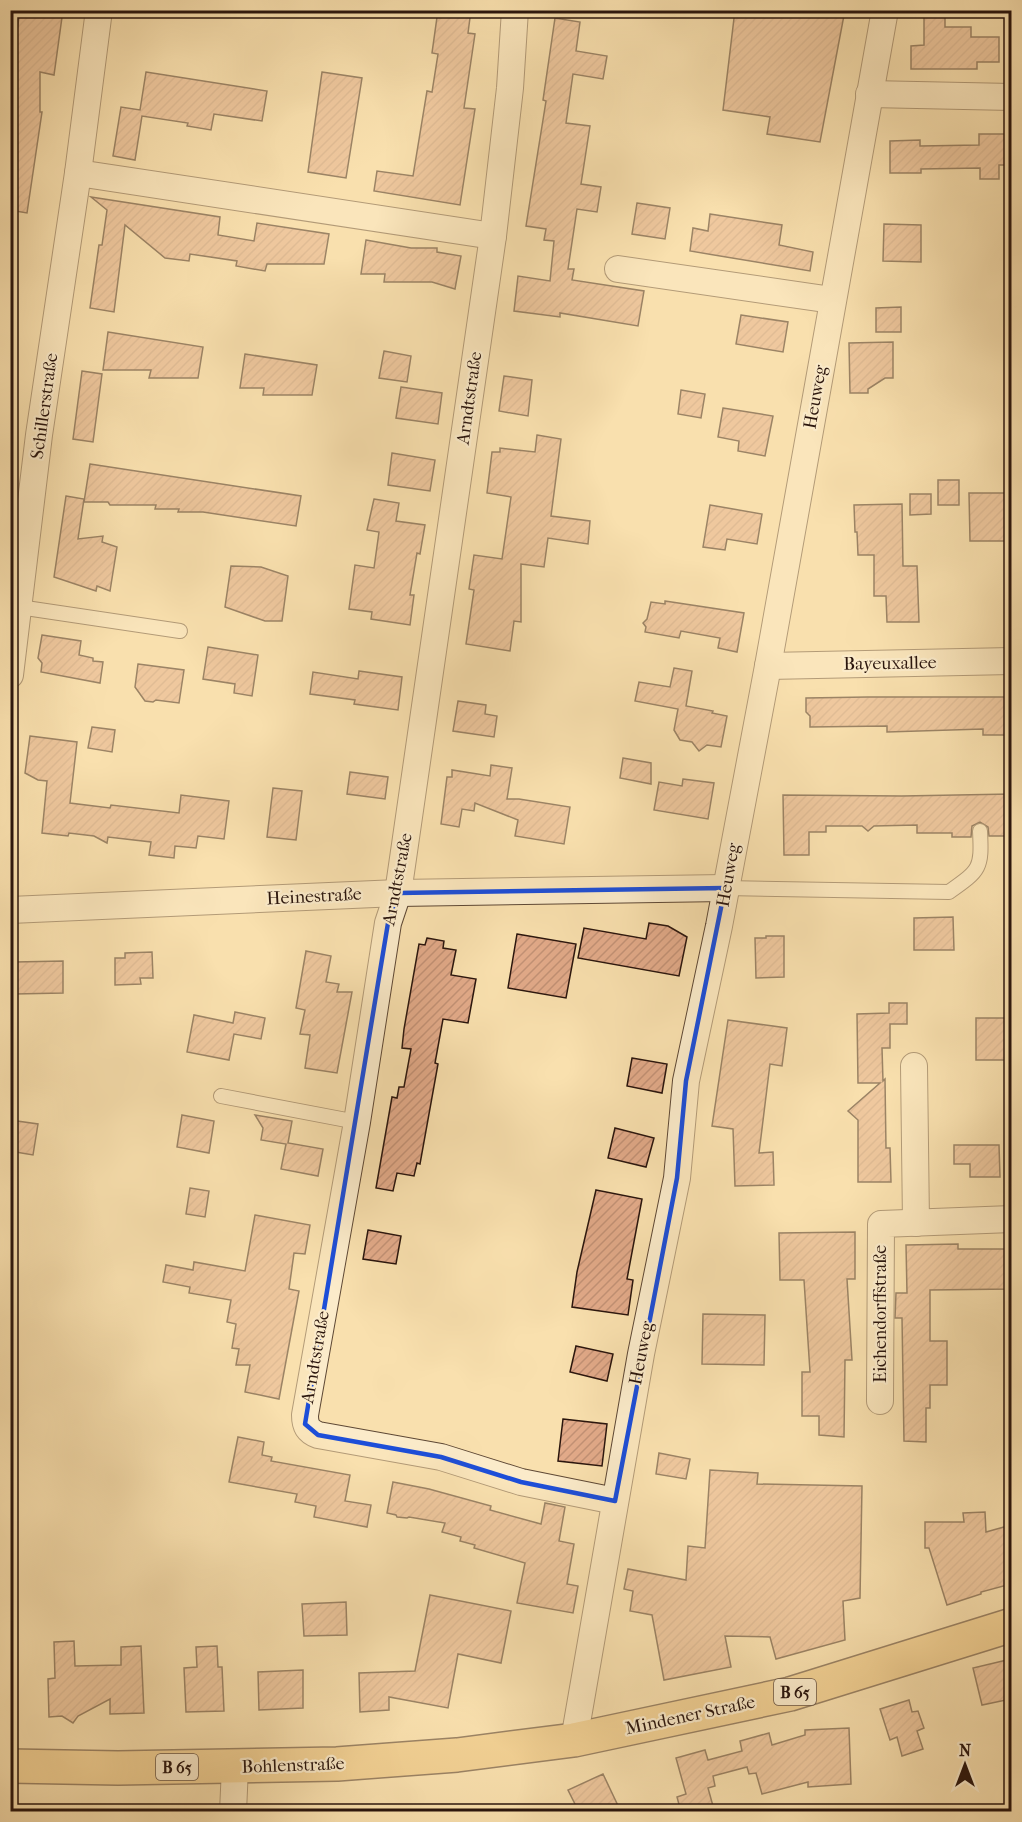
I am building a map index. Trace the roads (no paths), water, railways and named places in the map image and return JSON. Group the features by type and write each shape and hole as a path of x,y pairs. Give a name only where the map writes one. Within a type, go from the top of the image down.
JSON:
{"main road":[{"name":"Mindener Straße","path":"574,1740 790,1694 1011,1625"},
{"name":"Bohlenstraße","path":"10,1766 118,1768 337,1764 457,1755 574,1740"}],"street":[{"name":"Schillerstraße","path":"10,675 39,435 78,173 99,10"},
{"name":"Arndtstraße","path":"515,10 510,88 493,236 398,892 388,923 357,1122 305,1424 311,1432 318,1436 441,1457 521,1482 615,1502"},
{"name":"Heuweg","path":"574,1740 641,1353 677,1179 686,1081 768,666 885,10"},
{"path":"869,94 1011,97"},
{"path":"78,173 493,236"},
{"path":"618,269 832,300"},
{"name":"Bayeuxallee","path":"768,666 1011,661"},
{"name":"Heinestraße","path":"10,910 398,892 725,888"},
{"path":"914,1066 915,1223"},
{"name":"Eichendorffstraße","path":"880,1401 881,1224 1011,1219"},
{"path":"233,1812 236,1767"}],"lane":[{"path":"19,607 180,631"},
{"path":"725,888 949,892 977,871 981,857 980,831"},
{"path":"221,1096 357,1122"}]}
